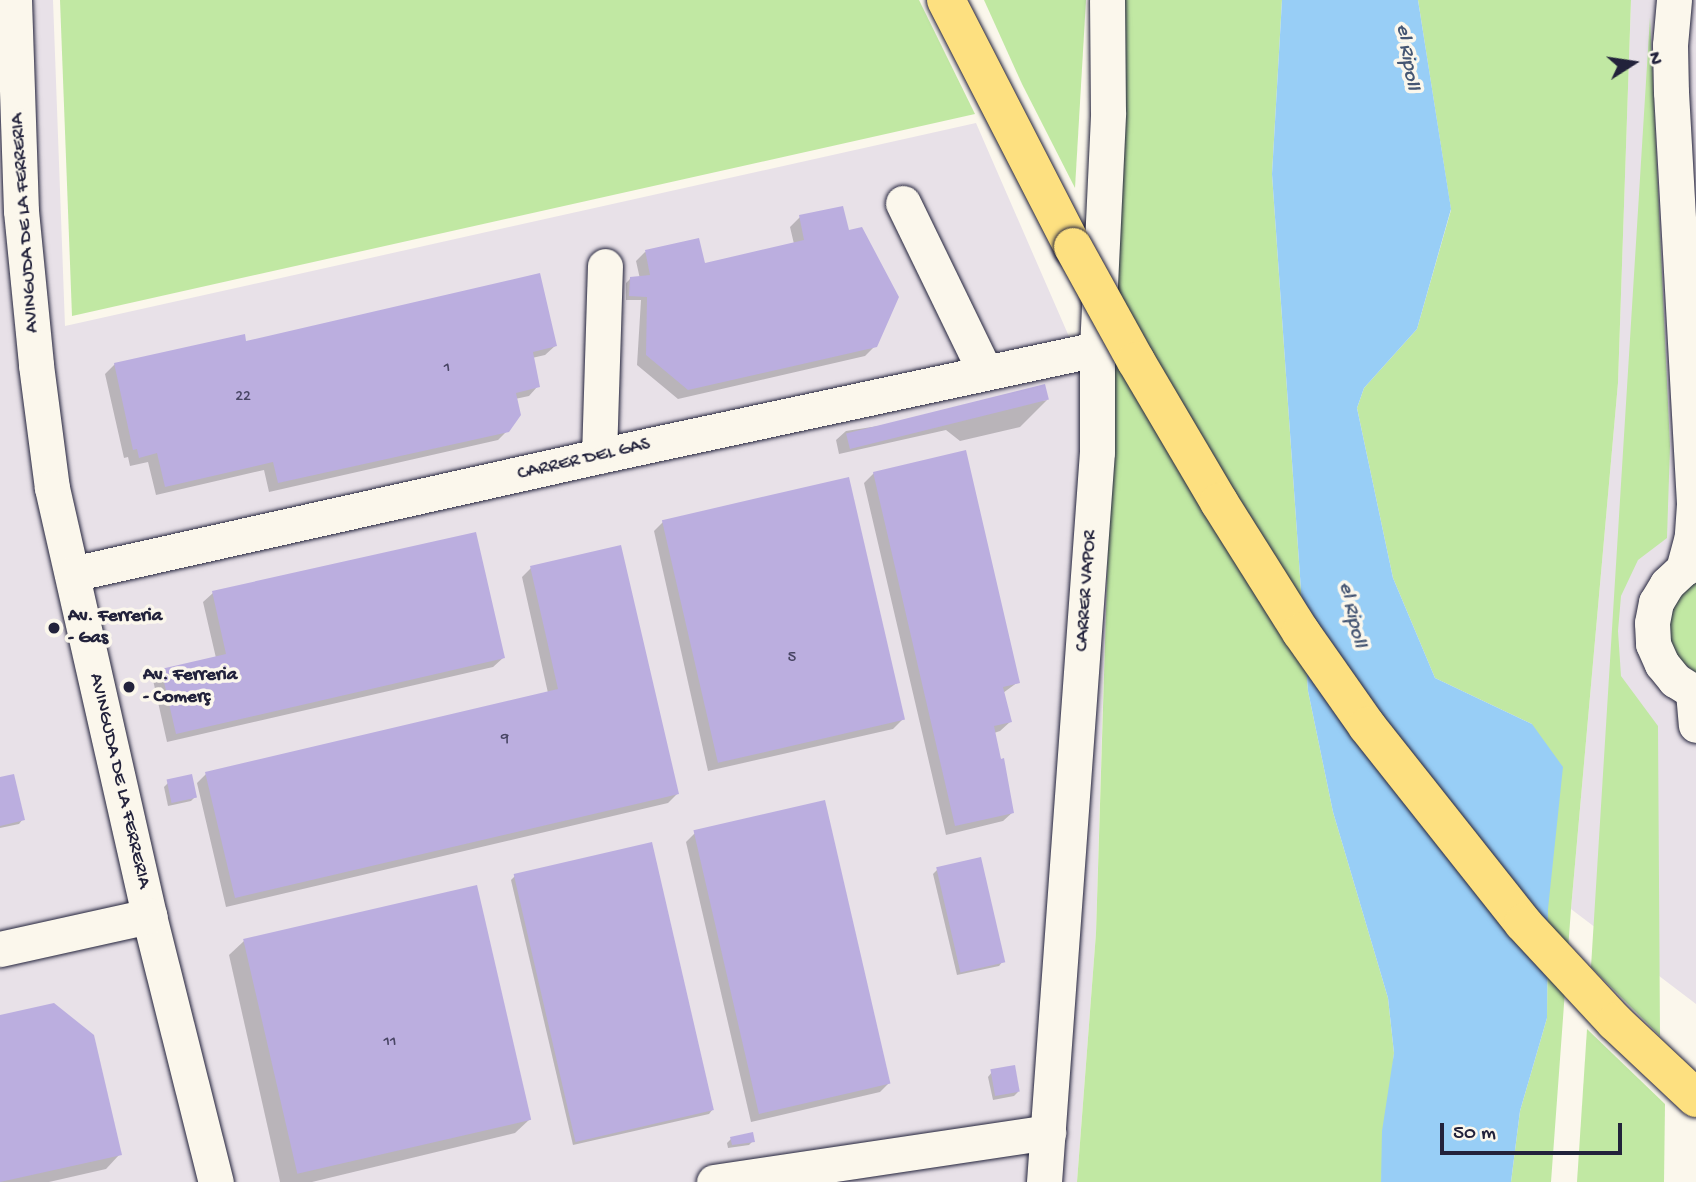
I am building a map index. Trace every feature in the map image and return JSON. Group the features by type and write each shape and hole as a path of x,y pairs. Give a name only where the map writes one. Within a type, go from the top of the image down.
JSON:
{"main road":[{"path":"946,0 1073,247 1136,361 1219,502 1301,632 1367,726 1523,923 1615,1022 1696,1098"}],"street":[{"name":"AVINGUDA DE LA FERRERIA","path":"14,0 11,214 36,365 50,474 149,916 216,1182"},
{"name":"CARRER VAPOR","path":"1044,1182 1097,452 1097,349 1108,112 1107,0"},
{"path":"1682,7 1696,62"},
{"path":"1682,7 1670,45 1671,92 1694,504 1689,566 1667,584 1656,602 1652,623 1653,644 1662,664 1695,703"},
{"path":"903,203 985,372"},
{"path":"599,456 605,266"},
{"name":"CARRER DEL GAS","path":"72,574 599,456 1097,349"},
{"path":"0,949 149,916"},
{"path":"714,1182 1048,1132"}],"shaded area":[{"path":"0,0 53,0 65,326 976,123 1111,433 1096,933 1077,1182 0,1182"},
{"path":"1631,0 1696,0 1696,1004 1571,909 1618,383"}],"green space":[{"path":"60,0 919,0 975,114 72,316"},
{"path":"984,0 1086,0 1075,188 1022,84"},
{"path":"1125,0 1282,0 1272,174 1308,691 1333,812 1388,998 1394,1053 1381,1182 1077,1182 1096,933"},
{"path":"1418,0 1631,0 1618,383 1571,909 1551,1182 1511,1182 1520,1111 1547,1018 1548,909 1532,724 1435,678 1393,578 1357,408 1364,388 1417,329 1451,210"},
{"path":"1650,17 1670,446 1667,538 1638,560 1621,596 1618,631 1621,676 1658,726 1660,1036 1591,967"},
{"path":"1696,577 1696,673 1677,658 1668,642 1669,605"},
{"path":"1587,1029 1665,1104 1664,1182 1577,1182"}],"water":[{"name":"el Ripoll","path":"1282,0 1418,0 1451,209 1417,329 1364,388 1357,408 1393,578 1435,678 1532,724 1563,767 1548,909 1547,1018 1520,1111 1511,1182 1381,1182 1382,1131 1394,1053 1388,998 1333,812 1308,691 1272,174"}],"building":[{"path":"843,206 849,230 862,227 899,297 877,347 688,390 646,355 647,297 629,296 630,277 650,275 645,250 699,238 705,263 804,240 799,215"},
{"path":"540,273 557,346 533,352 540,387 516,393 521,415 509,432 278,483 273,462 165,487 157,453 139,458 137,449 133,450 114,363 245,334 246,341"},
{"path":"1045,384 1049,400 850,449 846,434"},
{"path":"966,450 1020,683 1003,687 1012,722 994,726 1001,759 1004,758 1014,813 955,826 873,472"},
{"path":"849,477 905,720 718,763 662,520"},
{"path":"476,532 505,658 176,734 161,669 226,654 212,591"},
{"path":"621,545 679,794 235,898 205,772 558,689 530,566"},
{"path":"14,774 25,820 0,826 0,777"},
{"path":"192,774 197,797 172,803 167,779"},
{"path":"825,800 890,1084 759,1114 693,830"},
{"path":"652,842 714,1110 576,1142 514,874"},
{"path":"981,857 1005,962 960,973 936,867"},
{"path":"477,885 531,1120 297,1174 243,939"},
{"path":"54,1003 94,1035 122,1155 0,1182 0,1015"},
{"path":"1015,1065 1020,1092 995,1096 990,1069"},
{"path":"753,1132 755,1142 732,1145 730,1137"}],"place":[{"name":"Av. Ferreria - Gas","path":"54,628"},
{"name":"Av. Ferreria - Comerç","path":"129,687"}]}
